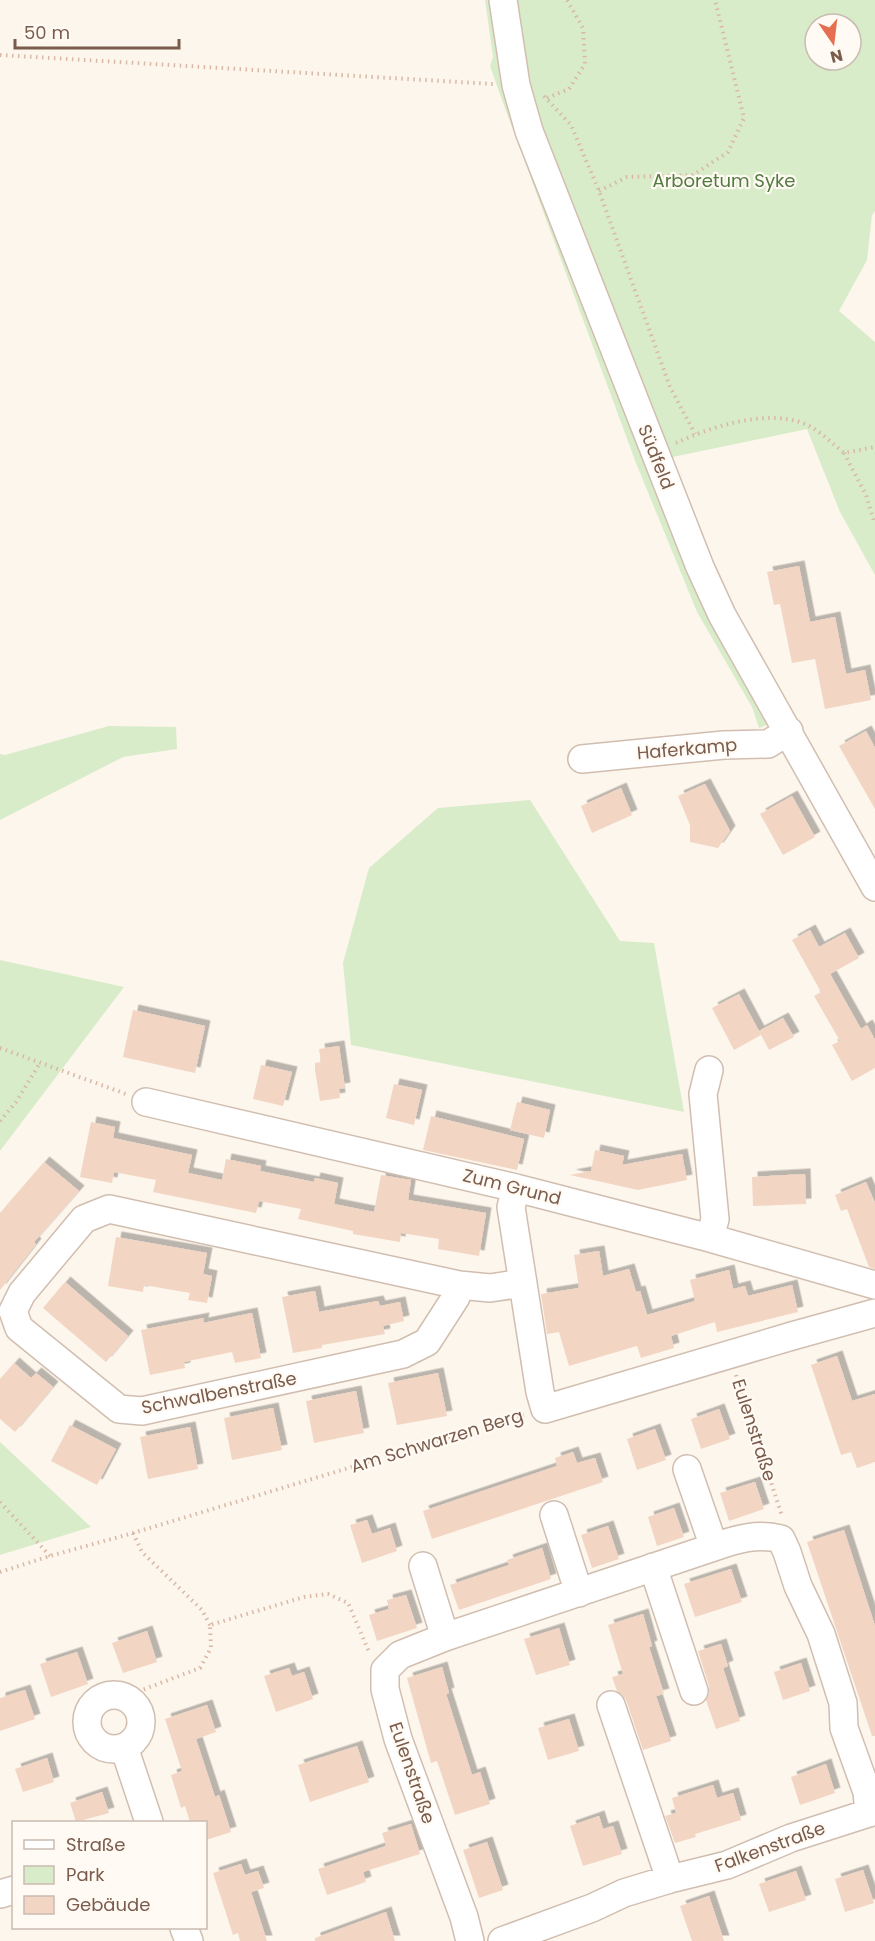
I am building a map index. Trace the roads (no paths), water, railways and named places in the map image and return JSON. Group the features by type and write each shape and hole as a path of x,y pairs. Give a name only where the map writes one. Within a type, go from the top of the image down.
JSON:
{"street":[{"name":"Südfeld","path":"503,0 516,85 529,131 700,567 722,615 875,887"},
{"name":"Haferkamp","path":"582,759 724,745 768,744 789,731"},
{"path":"709,1070 703,1094 715,1219 710,1238"},
{"name":"Zum Grund","path":"146,1102 516,1188 710,1238 875,1285"},
{"path":"516,1188 511,1207 523,1283"},
{"name":"Schwalbenstraße","path":"459,1285 456,1297 427,1341 403,1354 142,1411 119,1409 19,1328 13,1311 22,1293 84,1219 109,1209 459,1285 490,1288 523,1283"},
{"name":"Am Schwarzen Berg","path":"523,1283 540,1392 545,1409 875,1313"},
{"path":"687,1469 714,1547"},
{"path":"554,1515 579,1593"},
{"path":"423,1566 445,1637 741,1538 765,1535 781,1539 798,1586 821,1634 843,1703 844,1728 867,1792 872,1817"},
{"path":"653,1567 694,1691"},
{"name":"Eulenstraße","path":"445,1637 400,1655 385,1670 385,1689 398,1739 464,1917 470,1941"},
{"path":"109,1695 127,1698 139,1711 141,1728 132,1743 124,1747 116,1749 98,1744 88,1730 87,1721 93,1704 109,1695"},
{"path":"611,1705 670,1879"},
{"path":"124,1747 149,1821"},
{"name":"Falkenstraße","path":"502,1941 592,1908 624,1893 727,1865 791,1838 872,1817"}],"park label":[{"name":"Arboretum Syke","path":"724,181"}]}
